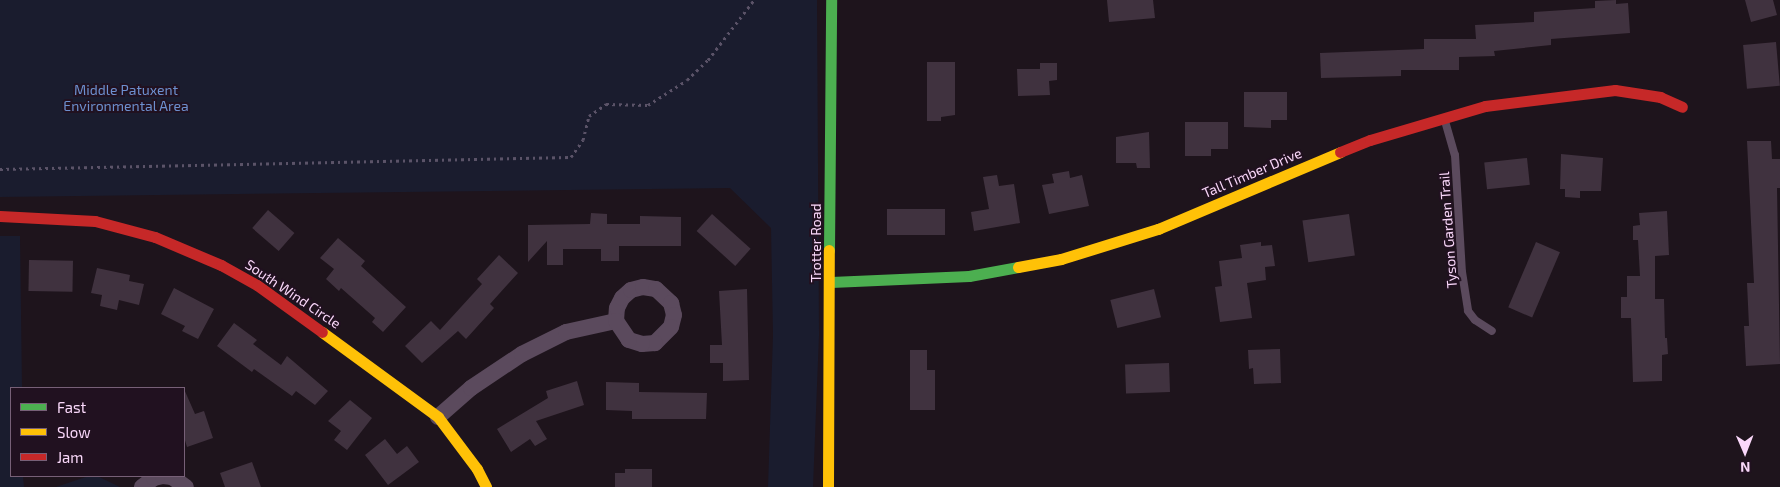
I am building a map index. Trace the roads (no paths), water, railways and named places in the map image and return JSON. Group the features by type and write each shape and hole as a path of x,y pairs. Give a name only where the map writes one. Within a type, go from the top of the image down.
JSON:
{"street":[{"name":"Trotter Road","path":"828,487 831,282 831,0"},
{"name":"Tall Timber Drive","path":"831,282 961,276 1061,259 1158,229 1370,140 1444,116 1533,98 1616,90 1660,97 1682,107"},
{"name":"South Wind Circle","path":"0,216 95,221 188,249 257,285 438,417 477,469 486,487"},
{"path":"438,417 471,388 522,354 566,332 616,321"},
{"path":"142,487 160,477"},
{"path":"172,477 186,487"}],"lane":[{"name":"Tyson Garden Trail","path":"1444,116 1455,155 1459,233 1468,311 1475,320 1492,331"}],"park label":[{"name":"Middle Patuxent Environmental Area","path":"126,98"}]}
